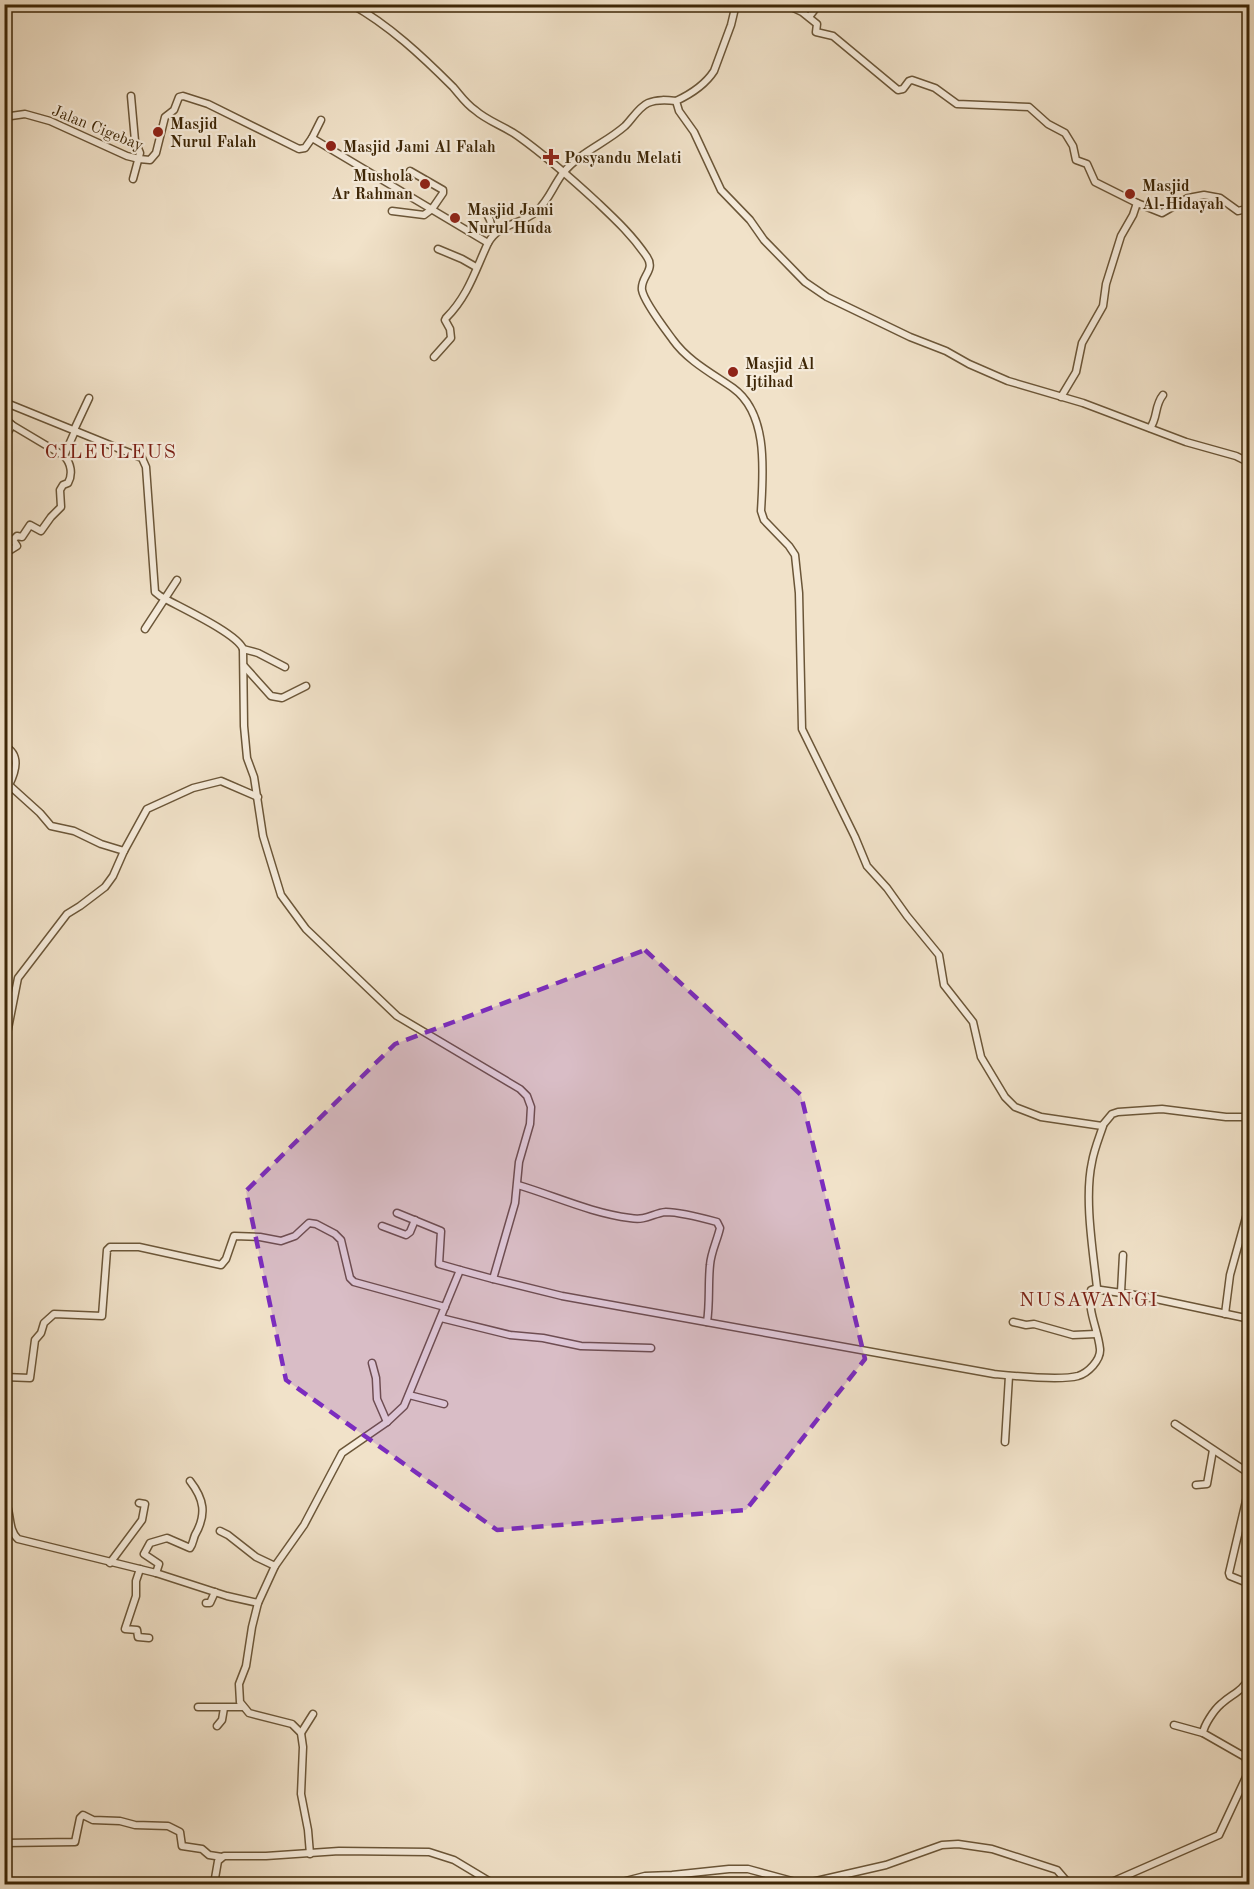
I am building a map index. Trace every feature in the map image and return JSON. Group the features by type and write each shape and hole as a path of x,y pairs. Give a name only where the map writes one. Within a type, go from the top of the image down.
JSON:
{"street":[{"path":"351,4 384,25 453,87 477,112 520,137 564,171 631,235 649,260 650,267 642,284 646,302 674,342 698,364 744,398 751,408 762,448 764,520 795,555 800,606 802,729 867,866 937,951 944,985 973,1022 981,1057 1010,1102 1041,1117 1076,1124 1103,1126"},
{"path":"434,357 451,338 446,318 461,301 493,235 501,228 527,218 538,210 546,202 564,171 581,155 624,127 647,103 661,100 676,101 690,94 710,78 731,25 736,4"},
{"path":"784,4 809,17 817,24 816,32 833,36 898,90 903,89 912,80 935,88 957,104 1022,105 1032,108 1048,124 1065,134 1073,146 1076,160 1088,165 1095,182 1137,203 1162,213 1188,198 1204,195 1220,198 1238,211 1250,208"},
{"path":"809,17 819,4"},
{"path":"131,96 135,141 140,150 133,179"},
{"name":"Jalan Cigebay","path":"4,117 25,114 50,121 127,156 147,161 154,156 160,142 165,117 174,110 179,97 182,96 208,104 299,149 304,149 312,138"},
{"path":"676,101 679,111 694,132 721,190 750,220 764,240 814,289 910,338 946,351 1008,381 1083,403 1186,442 1236,456 1250,463"},
{"path":"321,120 312,138 488,243"},
{"path":"392,211 420,216 427,214 444,190 410,171"},
{"path":"1061,397 1076,372 1082,343 1103,306 1106,285 1121,236 1137,203"},
{"path":"484,210 490,220 493,235"},
{"path":"438,249 476,267"},
{"path":"1150,428 1154,423 1156,405 1163,395"},
{"path":"64,456 88,398"},
{"path":"4,402 142,458 145,462 155,592 227,633 238,641 243,649 247,758 254,777 263,836 281,895 306,929 397,1016 520,1089 527,1096 531,1115 519,1162 515,1203 493,1279"},
{"path":"4,418 64,456 70,468 70,479 60,490 62,503 59,512 51,517 41,531 30,525 22,537 17,536 13,540 17,546 4,554"},
{"path":"4,439 12,425"},
{"path":"145,629 177,580"},
{"path":"243,649 258,653 285,667"},
{"path":"244,666 271,696 282,698 306,686"},
{"path":"4,746 12,749 15,755 14,773 7,786 40,813 51,826 74,831 101,844 124,851"},
{"path":"4,1049 18,978 66,914 105,887 113,876 147,809 193,788 221,781 258,797"},
{"path":"1097,1288 1092,1241 1090,1178 1092,1159 1103,1126 1112,1114 1162,1109 1226,1117 1250,1117"},
{"path":"518,1185 564,1202 626,1218 646,1219 664,1212 717,1222 720,1228 710,1266 709,1309 706,1322"},
{"path":"1225,1314 1230,1275 1250,1203"},
{"path":"397,1213 441,1231 439,1264 493,1279 562,1296 1008,1376 1079,1376 1092,1367 1101,1351 1090,1296 1091,1290 1097,1288 1250,1319"},
{"path":"382,1226 406,1235 409,1234 415,1220"},
{"path":"4,1377 30,1378 35,1340 41,1334 44,1323 54,1314 102,1316 109,1248 137,1246 221,1265 226,1259 234,1236 283,1241 295,1236 306,1224 314,1223 336,1234 341,1240 353,1282 445,1307"},
{"path":"1121,1292 1123,1255"},
{"path":"310,1854 308,1826 301,1794 303,1747 301,1733 295,1725 253,1716 243,1707 238,1694 246,1666 258,1603 275,1566 304,1525 342,1453 387,1422 404,1406 460,1270"},
{"path":"441,1318 510,1335 543,1338 581,1346 651,1348"},
{"path":"1012,1322 1026,1326 1034,1324 1071,1335 1096,1334"},
{"path":"372,1363 376,1378 376,1399 387,1422"},
{"path":"1005,1442 1008,1376"},
{"path":"409,1395 444,1404"},
{"path":"1175,1424 1250,1474"},
{"path":"1196,1485 1207,1484 1213,1450"},
{"path":"156,1573 159,1564 144,1554 150,1543 167,1538 190,1548 200,1529 202,1501 190,1481"},
{"path":"1250,1484 1229,1573 1250,1584"},
{"path":"4,1498 10,1512 12,1529 18,1539 110,1563 183,1578 214,1592 258,1603"},
{"path":"110,1563 144,1517 145,1504 139,1503"},
{"path":"220,1531 256,1557 275,1566"},
{"path":"140,1569 136,1583 136,1596 125,1629 136,1630 138,1637 149,1638"},
{"path":"206,1603 210,1603 214,1592"},
{"path":"1203,1733 1220,1704 1241,1691 1250,1677"},
{"path":"198,1707 243,1707"},
{"path":"217,1726 222,1720 224,1708"},
{"path":"301,1733 313,1714"},
{"path":"1107,1884 1215,1838 1247,1776 1248,1765 1245,1757 1203,1733 1174,1725"},
{"path":"4,1844 75,1842 80,1817 84,1815 93,1820 120,1821 135,1826 172,1827 180,1832 182,1846 202,1849 211,1856 310,1854 339,1851 429,1852 454,1860 494,1884"},
{"path":"615,1884 645,1876 729,1869 748,1869 803,1884 886,1865 942,1845 958,1844 992,1849 1057,1870 1069,1884"},
{"path":"214,1884 218,1861 222,1857"}],"highlighted area":[{"path":"645,950 801,1095 865,1359 746,1510 497,1530 286,1380 246,1191 395,1044"}],"place":[{"name":"Masjid Nurul Falah","path":"158,132"},
{"name":"Masjid Jami Al Falah","path":"331,146"},
{"name":"Posyandu Melati","path":"551,157"},
{"name":"Mushola Ar Rahman","path":"425,184"},
{"name":"Masjid Al-Hidayah","path":"1130,194"},
{"name":"Masjid Jami Nurul Huda","path":"455,218"},
{"name":"Masjid Al Ijtihad","path":"733,372"}],"district":[{"name":"CILEULEUS","path":"111,451"},
{"name":"NUSAWANGI","path":"1089,1299"}]}
